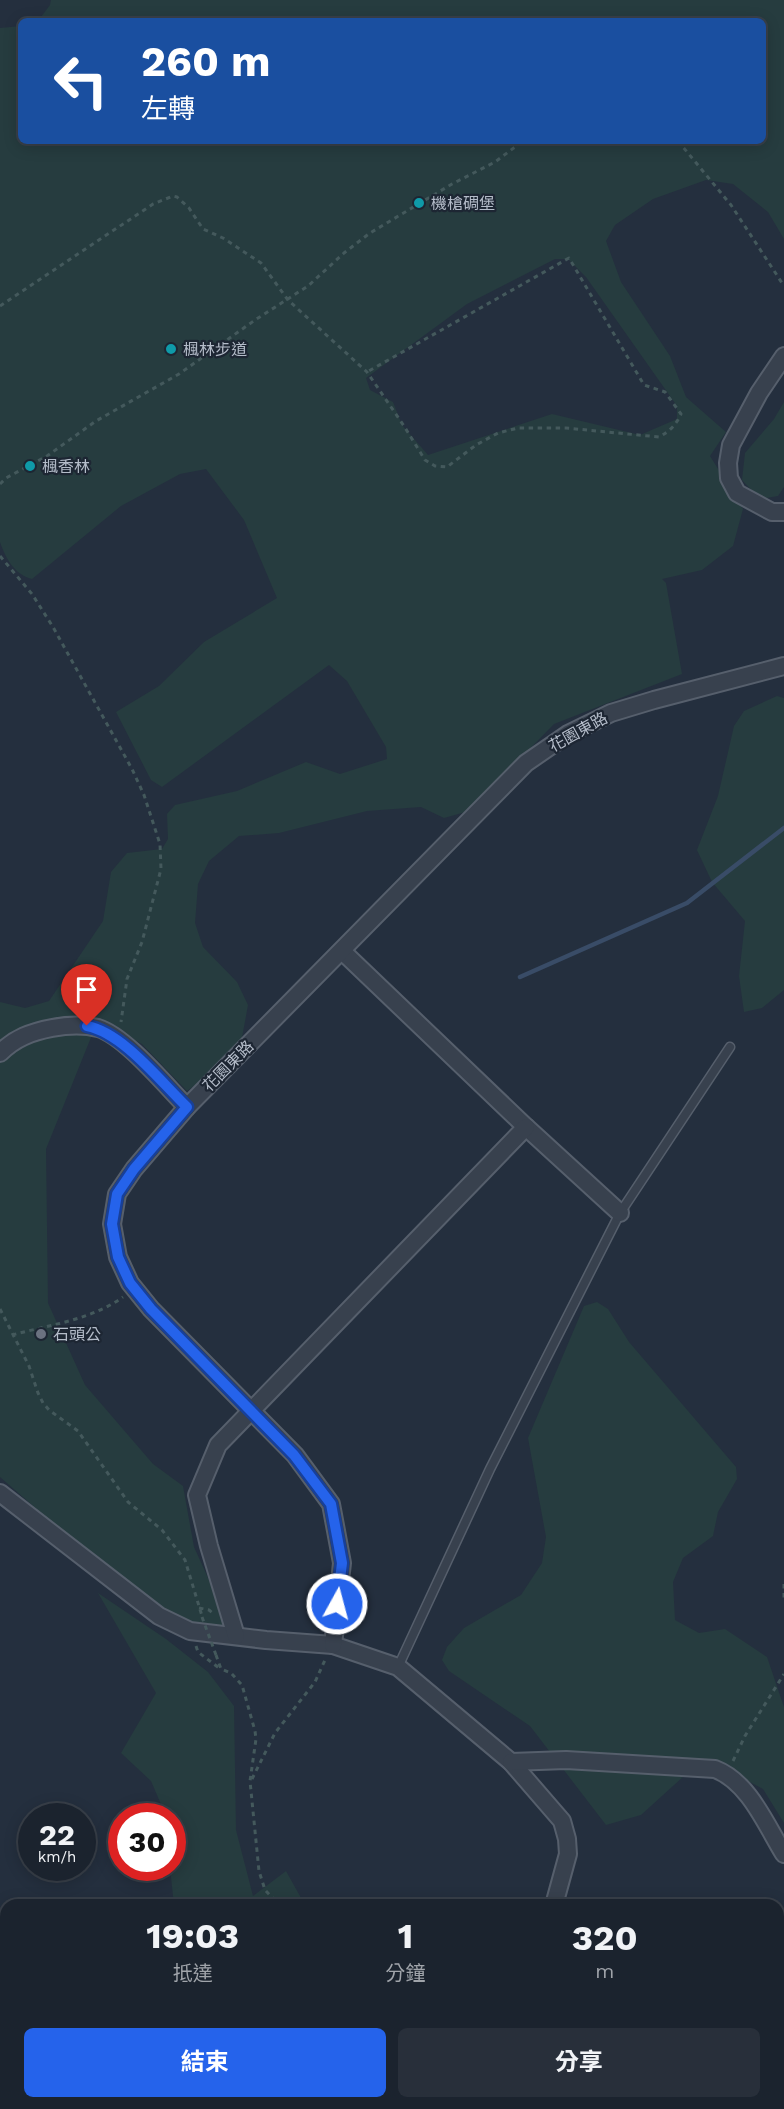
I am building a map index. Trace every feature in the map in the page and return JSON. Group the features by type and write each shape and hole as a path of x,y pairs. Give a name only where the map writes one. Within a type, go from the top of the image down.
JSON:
{"street":[{"path":"784,356 759,393 731,445 728,463 729,478 737,493 772,512 784,512"},
{"name":"花園東路","path":"333,1645 342,1563 331,1504 294,1455 151,1309 135,1289 118,1257 112,1224 117,1194 134,1169 187,1107 526,763 568,734 611,713 784,666"},
{"path":"342,951 526,1127 620,1213"},
{"path":"0,1053 12,1041 37,1031 74,1024 100,1029 122,1042 187,1107"},
{"path":"236,1636 209,1546 197,1496 218,1445 526,1127"},
{"path":"0,1493 159,1616 190,1631 333,1645 398,1667 511,1762 562,1821 567,1839 567,1854 556,1899"},
{"path":"511,1762 566,1760 715,1769 727,1773 746,1792 784,1854"}],"lane":[{"path":"398,1667 490,1469 620,1213 730,1047"}],"path":[{"path":"0,484 6,478 47,456 96,421 179,374 308,286 370,233 452,184 495,162 519,144"},
{"path":"681,144 732,205 784,286"},
{"path":"0,306 153,204 173,196 183,200 203,229 223,238 261,263 288,300 367,372 405,426 425,460 435,466 447,466 476,445 498,434 518,428 566,428 659,436 669,432 681,414 665,392 644,385 570,258 367,372"},
{"path":"0,556 32,594 132,769 144,795 160,844 161,869 142,942 127,979 121,1018 122,1042"},
{"path":"12,1335 65,1322 108,1308 135,1289"},
{"path":"0,1309 29,1366 43,1403 78,1431 129,1502 162,1530 185,1560 220,1669"},
{"path":"784,1584 784,1600"},
{"path":"190,1631 198,1652 239,1680 251,1716 256,1739 250,1781 259,1871 265,1890 273,1899"},
{"path":"250,1781 275,1733 315,1682 333,1645"},
{"path":"727,1773 745,1736 784,1674"}],"green space":[{"path":"51,0 784,0 784,239 768,212 733,184 706,180 653,199 615,225 606,241 621,282 670,356 686,397 726,432 710,456 743,509 733,546 702,570 662,579 666,583 682,674 554,724 469,811 444,818 421,807 367,811 279,833 239,836 209,861 198,884 195,923 203,947 237,982 248,1005 239,1054 187,1091 142,1044 108,1026 94,1030 46,1149 48,1303 85,1385 153,1464 183,1486 194,1547 220,1604 223,1629 212,1636 132,1592 0,1477 0,1002 25,1008 49,1001 103,921 111,872 127,853 162,849 168,839 167,814 175,805 237,791 306,762 340,774 387,759 386,747 347,681 329,665 162,787 151,780 116,712 159,686 204,642 277,598 244,520 206,469 180,474 121,506 32,579 20,574 5,554 0,542 0,28 18,26 18,144 766,144 766,18 40,18","holes":["555,259 568,259 586,277 677,406 677,419 640,435 552,414 428,455 402,425 393,402 370,390 366,378 467,304"]},
{"path":"784,402 784,487 778,496 760,499 742,480 745,453 774,419"},
{"path":"777,696 784,698 784,990 762,1008 744,1012 739,976 745,921 712,882 697,850 718,796 734,726 744,711"},
{"path":"597,1302 608,1309 629,1342 736,1467 737,1479 718,1512 713,1536 683,1558 673,1582 675,1620 699,1633 725,1629 767,1657 784,1707 784,1823 763,1789 720,1766 695,1766 641,1815 606,1825 530,1726 449,1671 442,1660 447,1647 464,1628 521,1595 542,1563 546,1537 528,1438 584,1306"},
{"path":"98,1593 166,1639 208,1672 234,1706 236,1830 253,1896 286,1871 302,1899 173,1899 171,1881 186,1881 186,1803 160,1803 151,1781 121,1753 156,1693"}],"waterway":[{"path":"520,977 687,903 784,828"}],"place":[{"name":"機槍碉堡","path":"419,203"},
{"name":"楓林步道","path":"171,349"},
{"name":"楓香林","path":"30,466"},
{"name":"石頭公","path":"41,1334"}],"route":[{"path":"87,1026 100,1029 122,1042 187,1107 134,1169 117,1194 112,1224 118,1257 130,1283 151,1309 294,1455 331,1504 342,1563 337,1604"}]}
